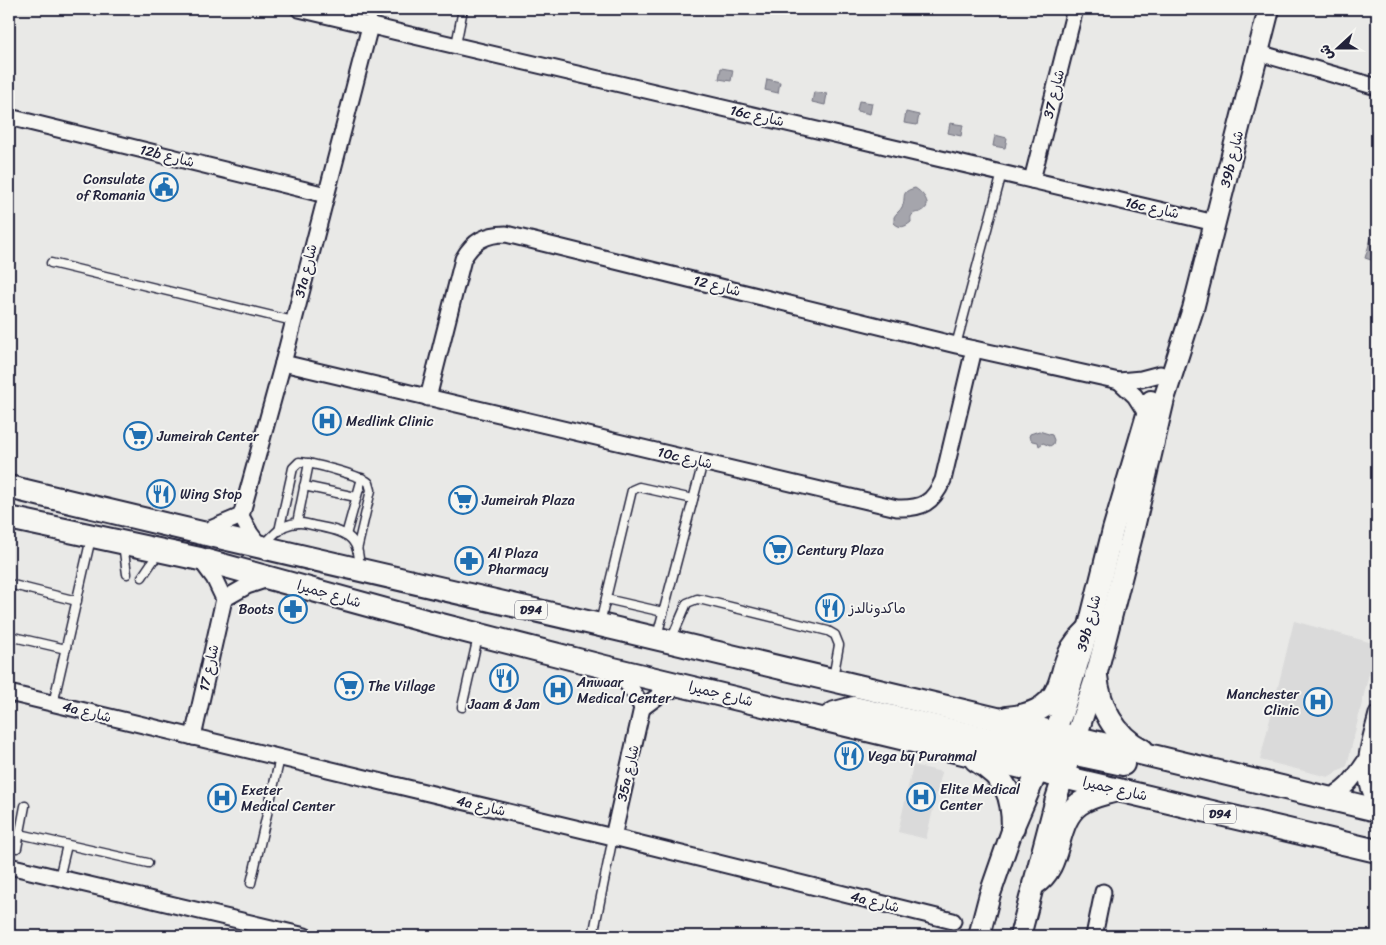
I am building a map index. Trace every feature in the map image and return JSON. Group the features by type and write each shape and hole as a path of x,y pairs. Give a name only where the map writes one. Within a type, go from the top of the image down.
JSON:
{"main road":[{"name":"شارع جميرا","path":"9,487 261,548 358,560 599,625 1054,731 1074,745 1156,757 1377,810"},
{"name":"شارع جميرا","path":"9,518 200,559 479,635 966,754 1041,762 1063,777 1377,851"},
{"path":"1000,719 1032,713 1043,707 1051,699 1058,689 1069,654 1078,640 1088,630"},
{"path":"1096,676 1098,691 1109,719 1122,735 1138,748 1156,757"},
{"path":"826,719 835,713 854,708 1041,762 1053,758 1074,745 1203,782 1219,782 1236,776"},
{"path":"966,754 990,769 1005,786 1013,808 1013,828"},
{"path":"1034,884 1040,881 1048,872 1067,817 1075,807 1086,799 1116,790"}],"street":[{"name":"16c شارع","path":"299,9 1216,223"},
{"name":"شارع 37","path":"1032,180 1074,9"},
{"name":"39b شارع","path":"1020,936 1063,777 1096,676 1132,536 1164,399 1193,309 1269,9"},
{"name":"31a شارع","path":"241,516 283,363 370,26"},
{"path":"1258,53 1377,87"},
{"name":"12b شارع","path":"9,117 326,194"},
{"name":"شارع 12","path":"428,398 463,259 468,249 476,242 485,236 495,234 506,234 956,345 1119,381 1141,379 1160,374"},
{"name":"39b شارع","path":"979,936 990,894 1013,828 1062,714 1088,630 1113,530 1160,374 1193,309"},
{"name":"10c شارع","path":"283,363 896,508 912,509 926,504 937,494 943,480 974,349"},
{"path":"1119,381 1135,396 1147,415"},
{"path":"199,534 241,516 261,548"},
{"path":"200,559 214,578 224,599 247,586 271,578"},
{"name":"شارع 17","path":"193,738 224,599"},
{"path":"605,667 617,674 628,684 642,708 662,694 684,685"},
{"name":"4a شارع","path":"9,693 613,837 953,921"},
{"name":"35a شارع","path":"613,837 642,708"},
{"path":"1377,714 1366,760 1368,784 1377,804"},
{"path":"1321,797 1331,796 1342,790 1366,760"},
{"path":"9,866 305,936"},
{"path":"1094,936 1103,892"}],"lane":[{"path":"370,26 374,9"},
{"path":"456,46 462,9"},
{"path":"956,345 1002,173"},
{"path":"51,263 293,321"},
{"path":"279,531 293,468 299,462 362,478 369,483 371,490 358,560"},
{"path":"663,640 663,612 703,462"},
{"path":"297,523 308,463"},
{"path":"346,535 362,478"},
{"path":"304,486 356,497"},
{"path":"599,625 632,490 639,487 693,499"},
{"path":"261,548 286,526 297,523 339,530 355,543 358,560"},
{"path":"53,704 92,536"},
{"path":"123,542 127,574"},
{"path":"142,577 160,550"},
{"path":"9,584 77,601"},
{"path":"606,599 663,612"},
{"path":"663,640 687,603 697,599 703,600 828,631 835,635 839,645 832,680"},
{"path":"462,707 479,635"},
{"path":"9,636 66,650"},
{"path":"251,884 280,758"},
{"path":"17,848 25,806"},
{"path":"20,834 148,863"},
{"path":"593,936 613,837"},
{"path":"59,878 67,845"}],"shaded area":[{"path":"721,68 733,70 731,81 719,79"},
{"path":"767,79 780,82 778,93 765,90"},
{"path":"814,92 827,94 825,105 812,102"},
{"path":"859,101 872,103 870,114 857,111"},
{"path":"906,112 919,115 917,125 904,123"},
{"path":"950,123 963,125 961,136 948,133"},
{"path":"995,135 1007,138 1005,148 993,146"},
{"path":"915,188 926,199 927,205 922,211 913,214 909,224 902,227 898,226 894,223 894,217 902,207 905,193"},
{"path":"1371,238 1377,240 1377,262 1365,258"},
{"path":"1039,431 1052,435 1053,444 1050,446 1043,443 1039,446 1038,442 1032,441 1029,437 1030,434"},
{"name":"Manchester Clinic","path":"1294,621 1376,644 1347,766 1328,777 1260,760"},
{"name":"Elite Medical Center","path":"913,765 942,772 926,839 898,832"}],"place":[{"name":"Consulate of Romania","path":"164,187"},
{"name":"Medlink Clinic","path":"327,421"},
{"name":"Jumeirah Center","path":"138,436"},
{"name":"Wing Stop","path":"161,494"},
{"name":"Jumeirah Plaza","path":"463,500"},
{"name":"Century Plaza","path":"778,550"},
{"name":"Al Plaza Pharmacy","path":"469,561"},
{"name":"ماكدونالدز","path":"830,608"},
{"name":"Boots","path":"293,609"},
{"name":"Jaam & Jam","path":"504,678"},
{"name":"The Village","path":"349,686"},
{"name":"Anwaar Medical Center","path":"558,690"},
{"name":"Manchester Clinic","path":"1318,702"},
{"name":"Vega by Puranmal","path":"849,756"},
{"name":"Elite Medical Center","path":"921,797"},
{"name":"Exeter Medical Center","path":"222,798"}]}
